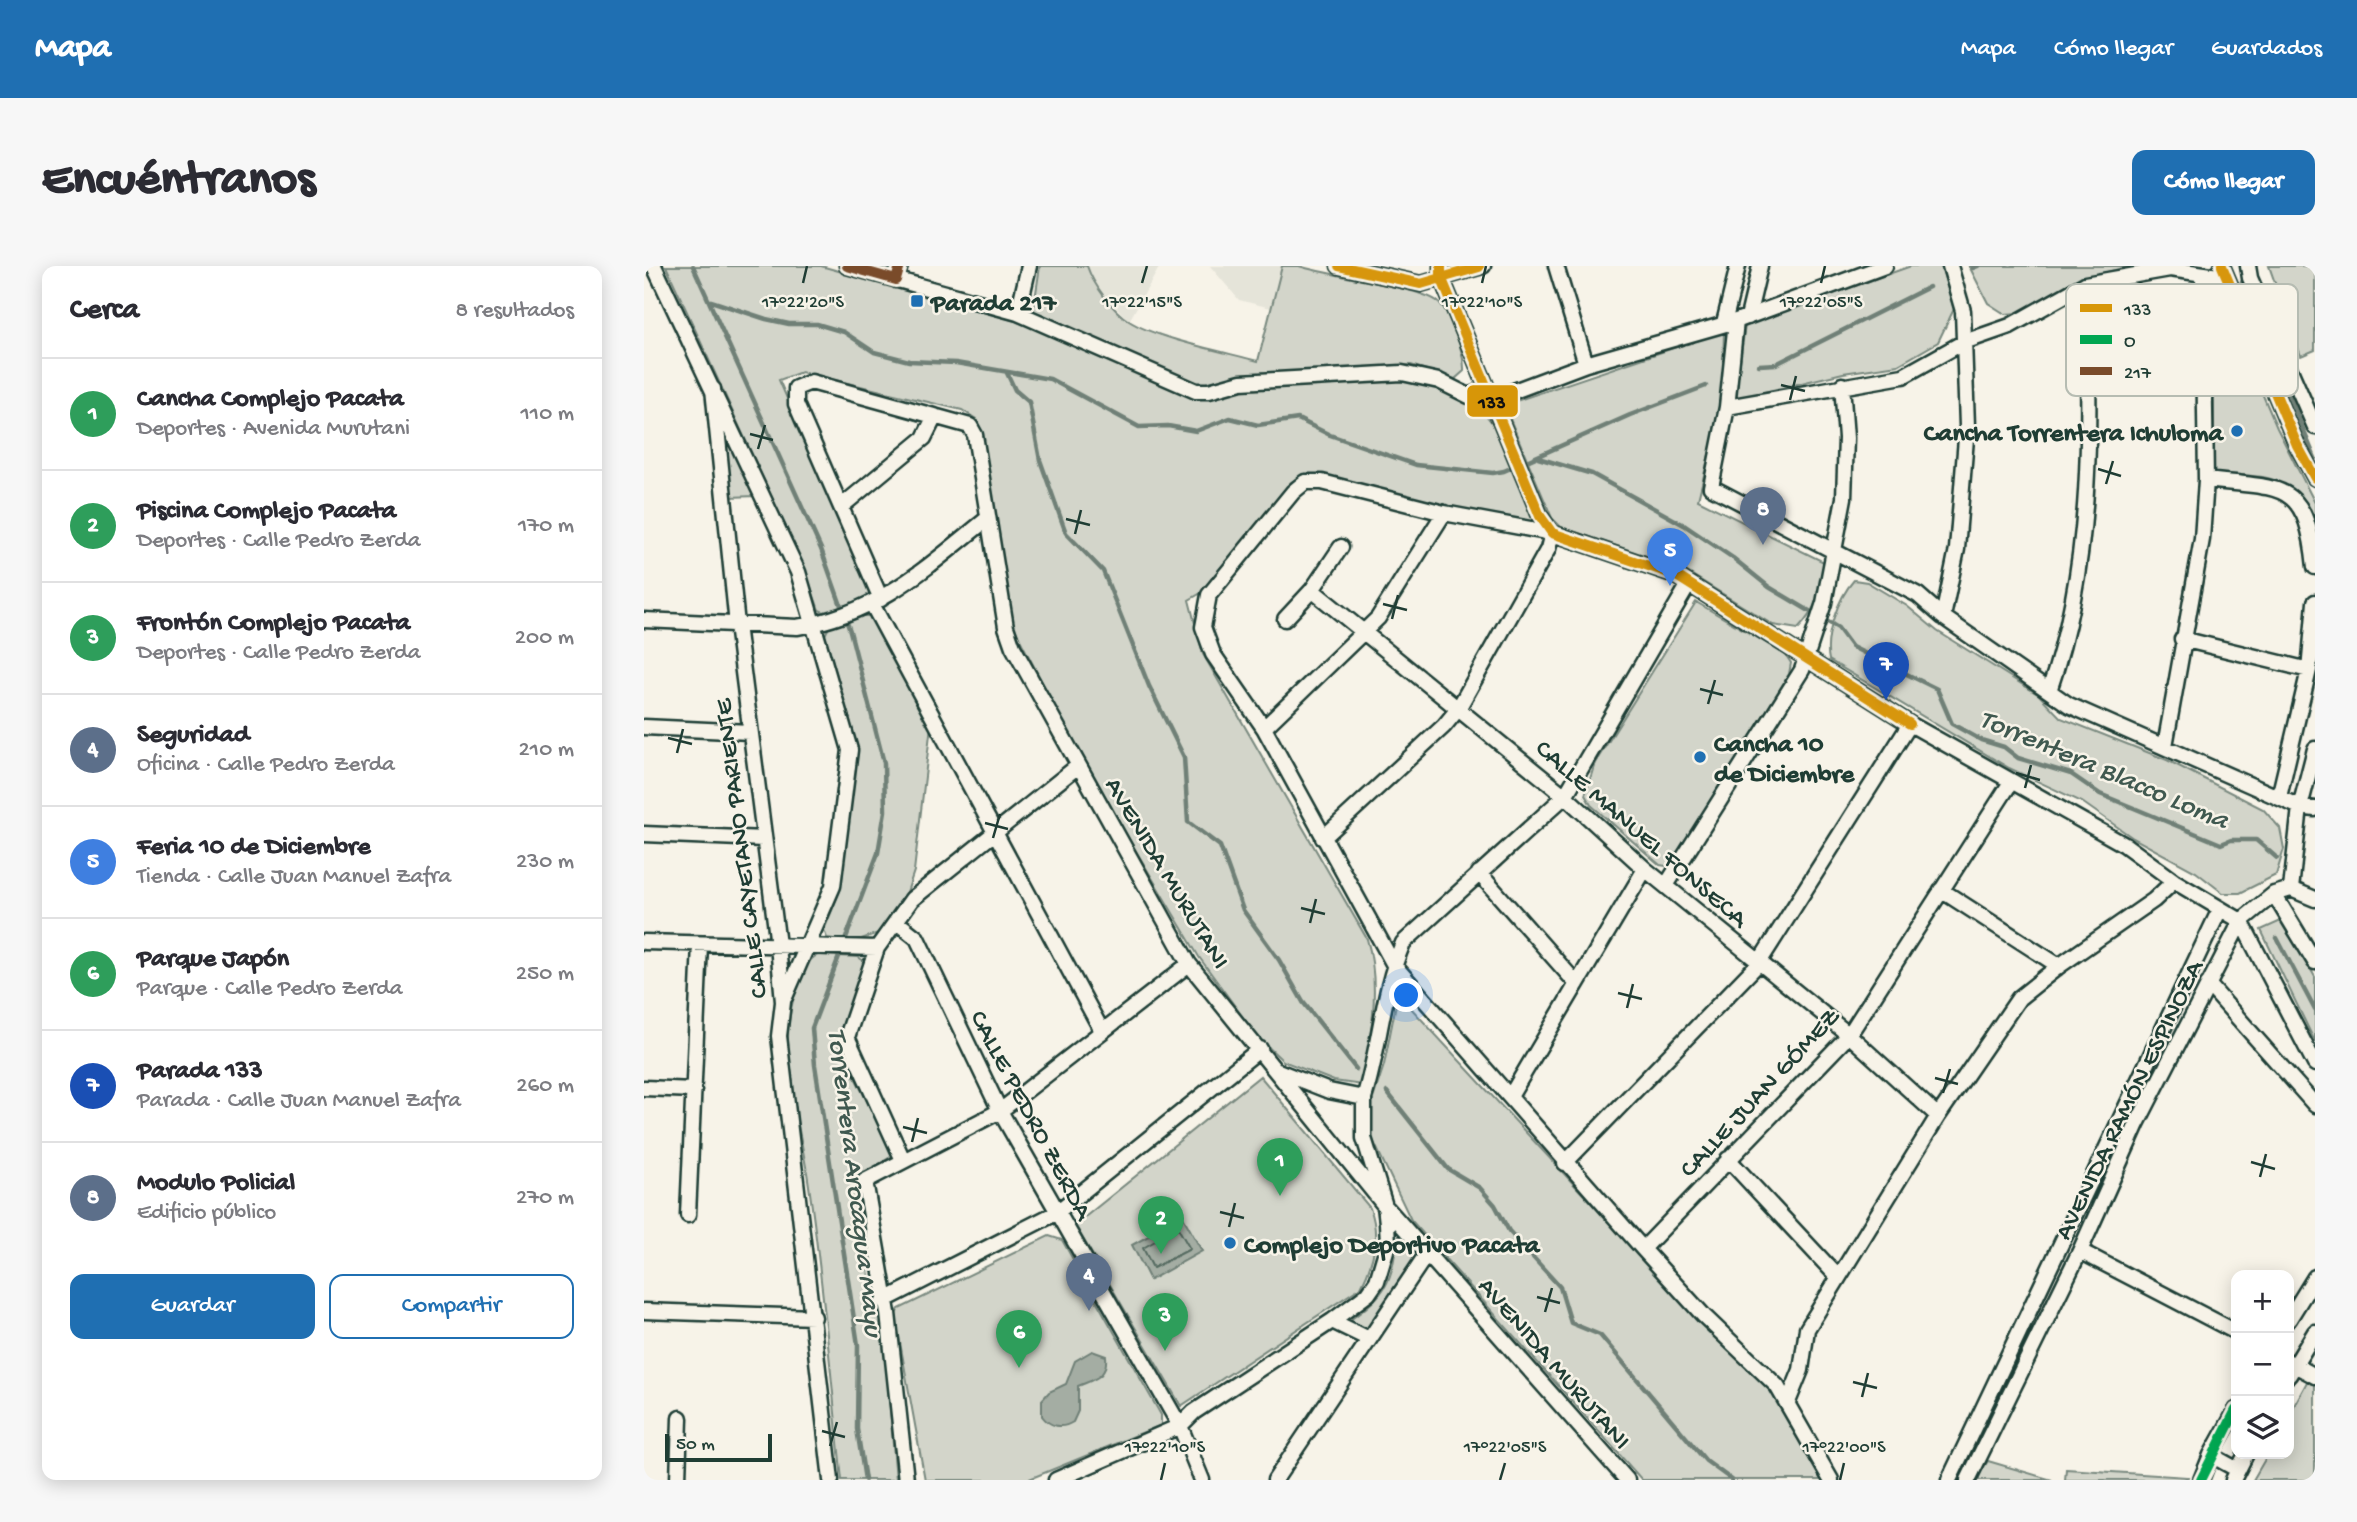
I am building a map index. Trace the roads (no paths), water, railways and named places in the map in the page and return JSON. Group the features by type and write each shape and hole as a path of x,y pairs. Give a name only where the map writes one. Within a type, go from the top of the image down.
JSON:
{"street":[{"name":"CALLE CAYETANO PARIENTE","path":"654,266 713,390 737,625 778,945 783,1002 779,1037 814,1317 831,1480"},
{"path":"847,266 898,273 1018,313 1196,391 1209,391 1241,382 1402,373 1439,381 1469,396 1489,394 1736,320 1885,266"},
{"path":"1018,313 1029,266"},
{"path":"1339,266 1421,285 1441,272 1483,266"},
{"path":"1556,266 1586,364"},
{"path":"1738,266 1736,320 1727,407 1710,487 1834,549 1918,595 1943,617 2049,691 2096,718 2300,807 2315,809"},
{"path":"1736,320 1760,266"},
{"path":"1943,617 1957,549 1967,426 1963,311 1950,266"},
{"path":"2248,266 2253,284"},
{"path":"2085,284 2169,269 2203,274 2224,271"},
{"path":"1323,838 1444,726 1458,709 1548,549 1552,533 1540,516 1441,272"},
{"path":"2203,274 2203,284"},
{"path":"1727,407 1903,376 1964,342 2010,326 2066,295"},
{"name":"AVENIDA MURUTANI","path":"842,506 796,404 796,388 811,383 970,426 975,435 1006,627 1013,647 1189,964 1385,1206 1627,1480"},
{"path":"1667,884 1801,670 1806,656 1824,603 1844,498 1846,438 1842,385"},
{"path":"2298,388 2315,427"},
{"path":"713,390 798,572 850,750 833,886 783,1002"},
{"path":"2049,691 2076,582 2085,526 2090,396"},
{"path":"2165,746 2202,539 2206,480 2205,396"},
{"path":"2277,396 2315,478"},
{"path":"935,416 924,439 842,506 877,601 1102,1031"},
{"path":"2206,480 2286,492 2300,505 2315,567"},
{"path":"1831,1480 1777,1386 1704,1316 1643,1249 1566,1163 1511,1095 1394,965 1264,728 1213,654 1203,627 1209,595 1293,492 1306,482 1322,482 1444,513 1552,533 1675,575 1910,724 2125,845 2174,881 2241,921 2315,1063"},
{"path":"1264,728 1378,618 1444,513"},
{"path":"644,620 797,627 815,624 877,601 898,590 987,519"},
{"path":"1285,619 1312,590 1341,547"},
{"path":"1056,1480 1180,1426 1194,1412 1332,1321 1368,1294 1377,1281 1388,1244 1385,1206 1364,1139 1364,1098 1377,1055 1394,965 1403,943 1565,796 1689,584"},
{"name":"CALLE MANUEL FONSECA","path":"1312,590 1565,796 1645,869 1667,884 1758,964 1849,1035 1938,1116"},
{"path":"2279,797 2309,670 2315,602"},
{"path":"2182,639 2309,670"},
{"path":"1566,1163 1758,964 1910,724"},
{"path":"644,727 750,732"},
{"path":"2315,749 2300,807 2291,889 2315,899"},
{"path":"903,1160 847,1037 877,947 898,923 912,899 1078,766"},
{"name":"CALLE JUAN GÓMEZ","path":"1643,1249 1849,1035 2011,782"},
{"path":"644,834 764,839"},
{"path":"1511,1095 1645,869"},
{"path":"1479,873 1577,984"},
{"path":"1788,1402 1801,1370 1807,1329 1938,1116 2019,998 2059,966 2154,900 2174,881"},
{"name":"AVENIDA RAMÓN ESPINOZA","path":"1968,1480 2080,1251 2137,1124 2241,921 2274,894 2291,889"},
{"path":"1941,890 2059,966"},
{"path":"2274,894 2315,962"},
{"name":"AVENIDA RAMÓN ESPINOZA","path":"1949,1480 2220,909"},
{"name":"CALLE PEDRO ZERDA","path":"898,923 917,938 1000,1111 1180,1426 1202,1480"},
{"path":"644,943 877,947"},
{"path":"688,1215 700,944"},
{"path":"906,1480 887,1313 865,1181 1000,1111 1189,964"},
{"path":"2208,984 2315,1105"},
{"path":"883,1301 1056,1213 1259,1049"},
{"path":"1277,1070 1329,1091 1364,1098"},
{"path":"644,1088 694,1090"},
{"path":"1728,1159 1838,1277"},
{"path":"2080,1251 2231,1329"},
{"path":"1275,1480 1428,1252"},
{"path":"2294,1311 2315,1277"},
{"path":"644,1311 814,1317"},
{"path":"1332,1321 1369,1339"},
{"path":"2294,1362 2315,1332"},
{"path":"2294,1369 2315,1376"},
{"path":"678,1480 680,1418"},
{"path":"2201,1480 2231,1419"},
{"path":"2211,1455 2236,1475 2244,1459"}],"water":[{"path":"1183,1217 1202,1251 1150,1280 1132,1245"},
{"path":"1092,1351 1106,1356 1105,1369 1099,1377 1078,1386 1078,1411 1073,1422 1060,1426 1052,1425 1042,1416 1042,1400 1049,1392 1066,1384 1075,1361"}],"waterway":[{"name":"Torrentera Arocagua Mayu","path":"693,266 821,549 850,631 884,763 885,811 878,853 812,1028 815,1065 858,1345 857,1429 865,1480"},
{"path":"1973,268 1978,266"},
{"path":"1759,365 1776,364 1929,287"},
{"path":"711,301 766,319 789,324 817,324 844,332 874,352 909,361 956,363 1050,379 1139,427 1168,426 1196,431 1230,418 1258,425 1298,419 1330,435 1416,465 1493,473 1504,471 1630,415 1706,386"},
{"path":"1007,373 1015,390 1029,402 1040,460 1066,533 1103,571 1149,686 1184,757 1188,822 1220,846 1243,910 1279,960 1303,1002 1356,1069"},
{"path":"2289,396 2315,458"},
{"name":"Torrentera Blacco Loma","path":"1538,458 1592,474 1684,525 1733,558 1769,587 1838,628 1852,647 1937,689 1952,724 1981,740 2004,747 2018,758 2071,774 2100,794 2221,844 2231,840 2256,840 2277,858"},
{"path":"2277,938 2315,1010"},
{"path":"1387,1092 1448,1169 1480,1188 1495,1205 1509,1231 1560,1287 1571,1323 1600,1335 1706,1461 1732,1480"}],"place":[{"name":"Parada 217","path":"917,301"},
{"name":"Cancha Torrentera Ichuloma","path":"2237,431"},
{"name":"Modulo Policial","path":"1763,545"},
{"name":"Feria 10 de Diciembre","path":"1670,586"},
{"name":"Parada 133","path":"1886,700"},
{"name":"Cancha 10 de Diciembre","path":"1700,757"},
{"name":"Cancha Complejo Pacata","path":"1280,1196"},
{"name":"Complejo Deportivo Pacata","path":"1230,1243"},
{"name":"Piscina Complejo Pacata","path":"1161,1254"},
{"name":"Seguridad","path":"1089,1311"},
{"name":"Frontón Complejo Pacata","path":"1165,1351"},
{"name":"Parque Japón","path":"1019,1368"}]}
